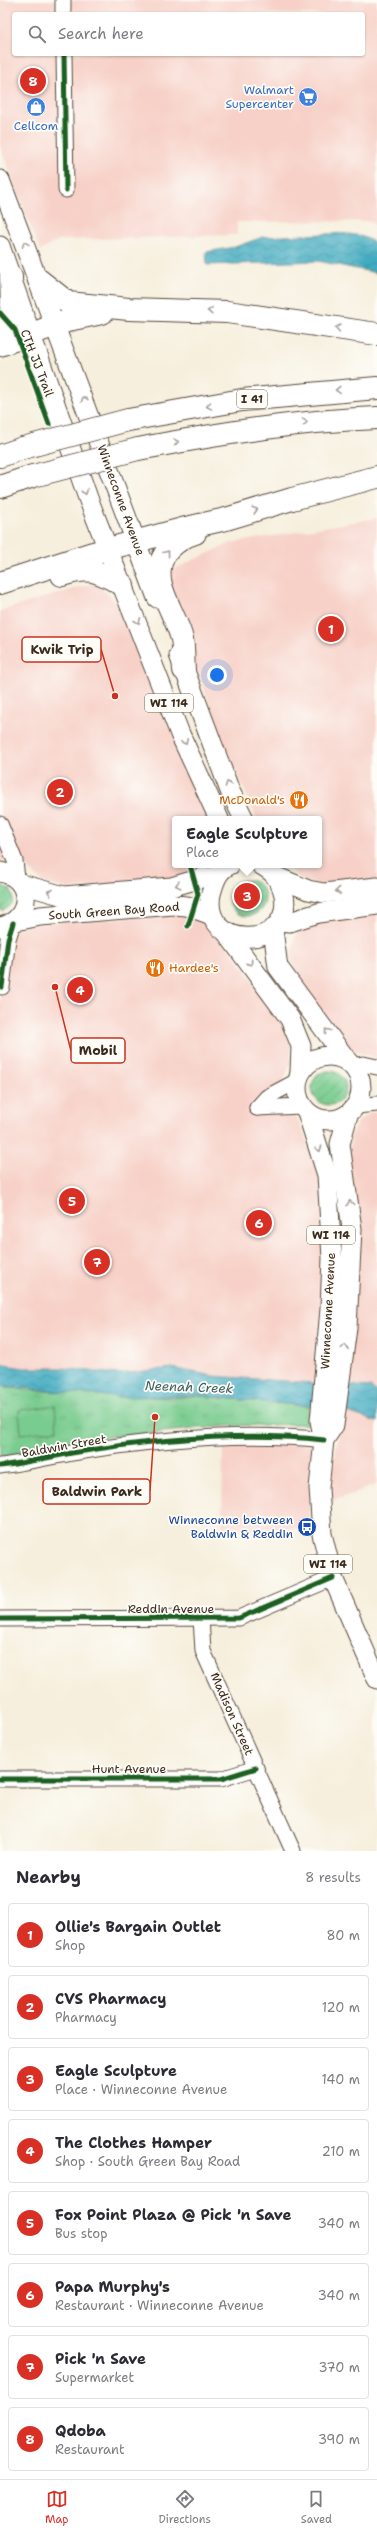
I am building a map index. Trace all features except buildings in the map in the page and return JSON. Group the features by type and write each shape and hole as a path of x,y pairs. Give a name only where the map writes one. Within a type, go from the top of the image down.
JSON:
{"highway":[{"path":"0,332 10,317 11,277"},
{"path":"39,280 68,303 129,309 227,312 377,334"},
{"path":"0,345 32,336 73,319 129,309"},
{"name":"I 41","path":"0,456 23,448 128,420 242,400 377,388"},
{"path":"0,487 33,476 138,449 243,429 323,420 377,418"},
{"path":"0,583 136,541 226,519 377,477"},
{"path":"184,670 182,639 160,580 161,562 169,549 186,536 210,529 226,519"},
{"path":"0,594 80,569 96,571 123,585"}],"main road":[{"name":"Winneconne Avenue","path":"0,180 57,326 230,791 242,816"},
{"path":"0,246 32,336"},
{"name":"WI 114","path":"32,336 88,498 108,550 123,585 180,734 218,816"},
{"path":"224,868 210,902 212,915 290,1019 301,1046 297,1091 304,1109 327,1120 338,1119 366,1106 360,1078 278,967 276,926 284,899 282,887 269,869"},
{"name":"South Green Bay Road","path":"13,878 64,896 171,887 205,878 224,868"},
{"path":"269,869 306,889 320,893 377,887"},
{"path":"10,924 25,907 25,894 13,878"},
{"name":"South Green Bay Road","path":"10,924 40,916 173,905 187,906 212,915"},
{"path":"226,932 234,936 250,938 262,936 276,926 318,913 377,905"},
{"path":"299,1077 308,1064 325,1056 335,1056 351,1064"},
{"name":"Winneconne Avenue","path":"366,1106 341,1138 340,1150 351,1211 352,1244 347,1328 332,1384 328,1410 320,1421 324,1440 320,1511 322,1534 333,1578 377,1679"},
{"name":"Winneconne Avenue","path":"304,1109 327,1174 330,1212 332,1384"}],"street":[{"path":"63,0 64,12"},
{"path":"64,56 66,190"},
{"path":"0,824 15,862 13,878"},
{"path":"0,980 2,987 10,924"},
{"path":"351,1064 363,1064 377,1067"},
{"path":"299,1077 267,1097 257,1108 304,1109"},
{"name":"Baldwin Street","path":"0,1466 78,1452 193,1439 291,1437 324,1440"},
{"name":"Reddin Avenue","path":"0,1619 245,1617 333,1578"},
{"name":"Madison Street","path":"201,1618 203,1651 293,1851"},
{"name":"Hunt Avenue","path":"0,1780 221,1779 256,1768"}],"shaded area":[{"path":"0,0 377,0 377,228 370,221 237,222 237,235 59,240 40,251 0,146"},
{"path":"377,518 377,881 331,887 302,880 288,868 322,868 322,816 256,816 227,751 167,592 165,573 231,543"},
{"path":"94,583 107,593 126,614 208,816 172,816 172,868 202,868 198,871 159,882 69,889 43,883 22,861 0,860 0,611"},
{"path":"377,912 377,1059 352,1050 297,978 290,955 296,934 304,927 315,922"},
{"path":"182,914 208,924 237,958 285,1030 291,1046 291,1061 284,1079 289,1101 316,1162 323,1194 325,1268 317,1374 312,1384 214,1376 172,1368 117,1374 63,1368 23,1368 0,1364 0,933 30,924"},
{"path":"372,1112 377,1112 377,1392 370,1387 350,1387 347,1381 349,1149 352,1132 359,1121"},
{"path":"347,1412 377,1422 377,1484 331,1502 332,1474 342,1414"},
{"path":"223,1443 312,1444 309,1475 310,1527 222,1531"}],"green space":[{"path":"251,880 260,885 264,891 264,905 260,911 251,916 243,916 234,911 230,905 229,894 234,885 240,881"},
{"path":"0,885 11,890 13,897 10,906 1,911"},
{"path":"332,1071 341,1076 345,1081 345,1095 341,1100 336,1104 326,1105 322,1104 313,1095 312,1085 313,1081 322,1072"},
{"path":"0,1386 25,1390 171,1398 201,1396 308,1406 311,1411 309,1424 226,1426 109,1437 0,1457"},
{"path":"55,1406 57,1430 21,1434 19,1410"}],"water":[{"path":"351,234 365,238 377,245 377,273 318,261 207,265 206,252 235,247 263,237"},
{"name":"Neenah Creek","path":"0,1364 23,1368 63,1368 117,1374 172,1368 214,1376 370,1387 377,1392 377,1422 347,1412 308,1406 201,1396 118,1397 0,1386"}],"cycle path":[{"path":"64,56 66,190"},
{"name":"CTH JJ Trail","path":"0,313 15,330 49,424"},
{"path":"188,926 198,894 191,868"},
{"path":"2,987 8,939 13,923"},
{"path":"0,1466 108,1447 170,1440 232,1436 293,1437 324,1440"},
{"path":"0,1619 239,1618 333,1578"},
{"path":"0,1779 221,1779 256,1768"}],"place":[{"name":"Qdoba","path":"33,81"},
{"name":"Walmart Supercenter","path":"308,97"},
{"name":"Cellcom","path":"36,107"},
{"name":"Ollie's Bargain Outlet","path":"331,629"},
{"name":"Kwik Trip","path":"115,696"},
{"name":"CVS Pharmacy","path":"60,792"},
{"name":"McDonald's","path":"299,800"},
{"name":"Eagle Sculpture","path":"247,896"},
{"name":"Hardee's","path":"155,968"},
{"name":"Mobil","path":"55,987"},
{"name":"The Clothes Hamper","path":"80,990"},
{"name":"Fox Point Plaza @ Pick 'n Save","path":"72,1201"},
{"name":"Papa Murphy's","path":"259,1223"},
{"name":"Pick 'n Save","path":"97,1262"},
{"name":"Baldwin Park","path":"155,1417"},
{"name":"Winneconne between Baldwin & Reddin","path":"307,1527"}]}
